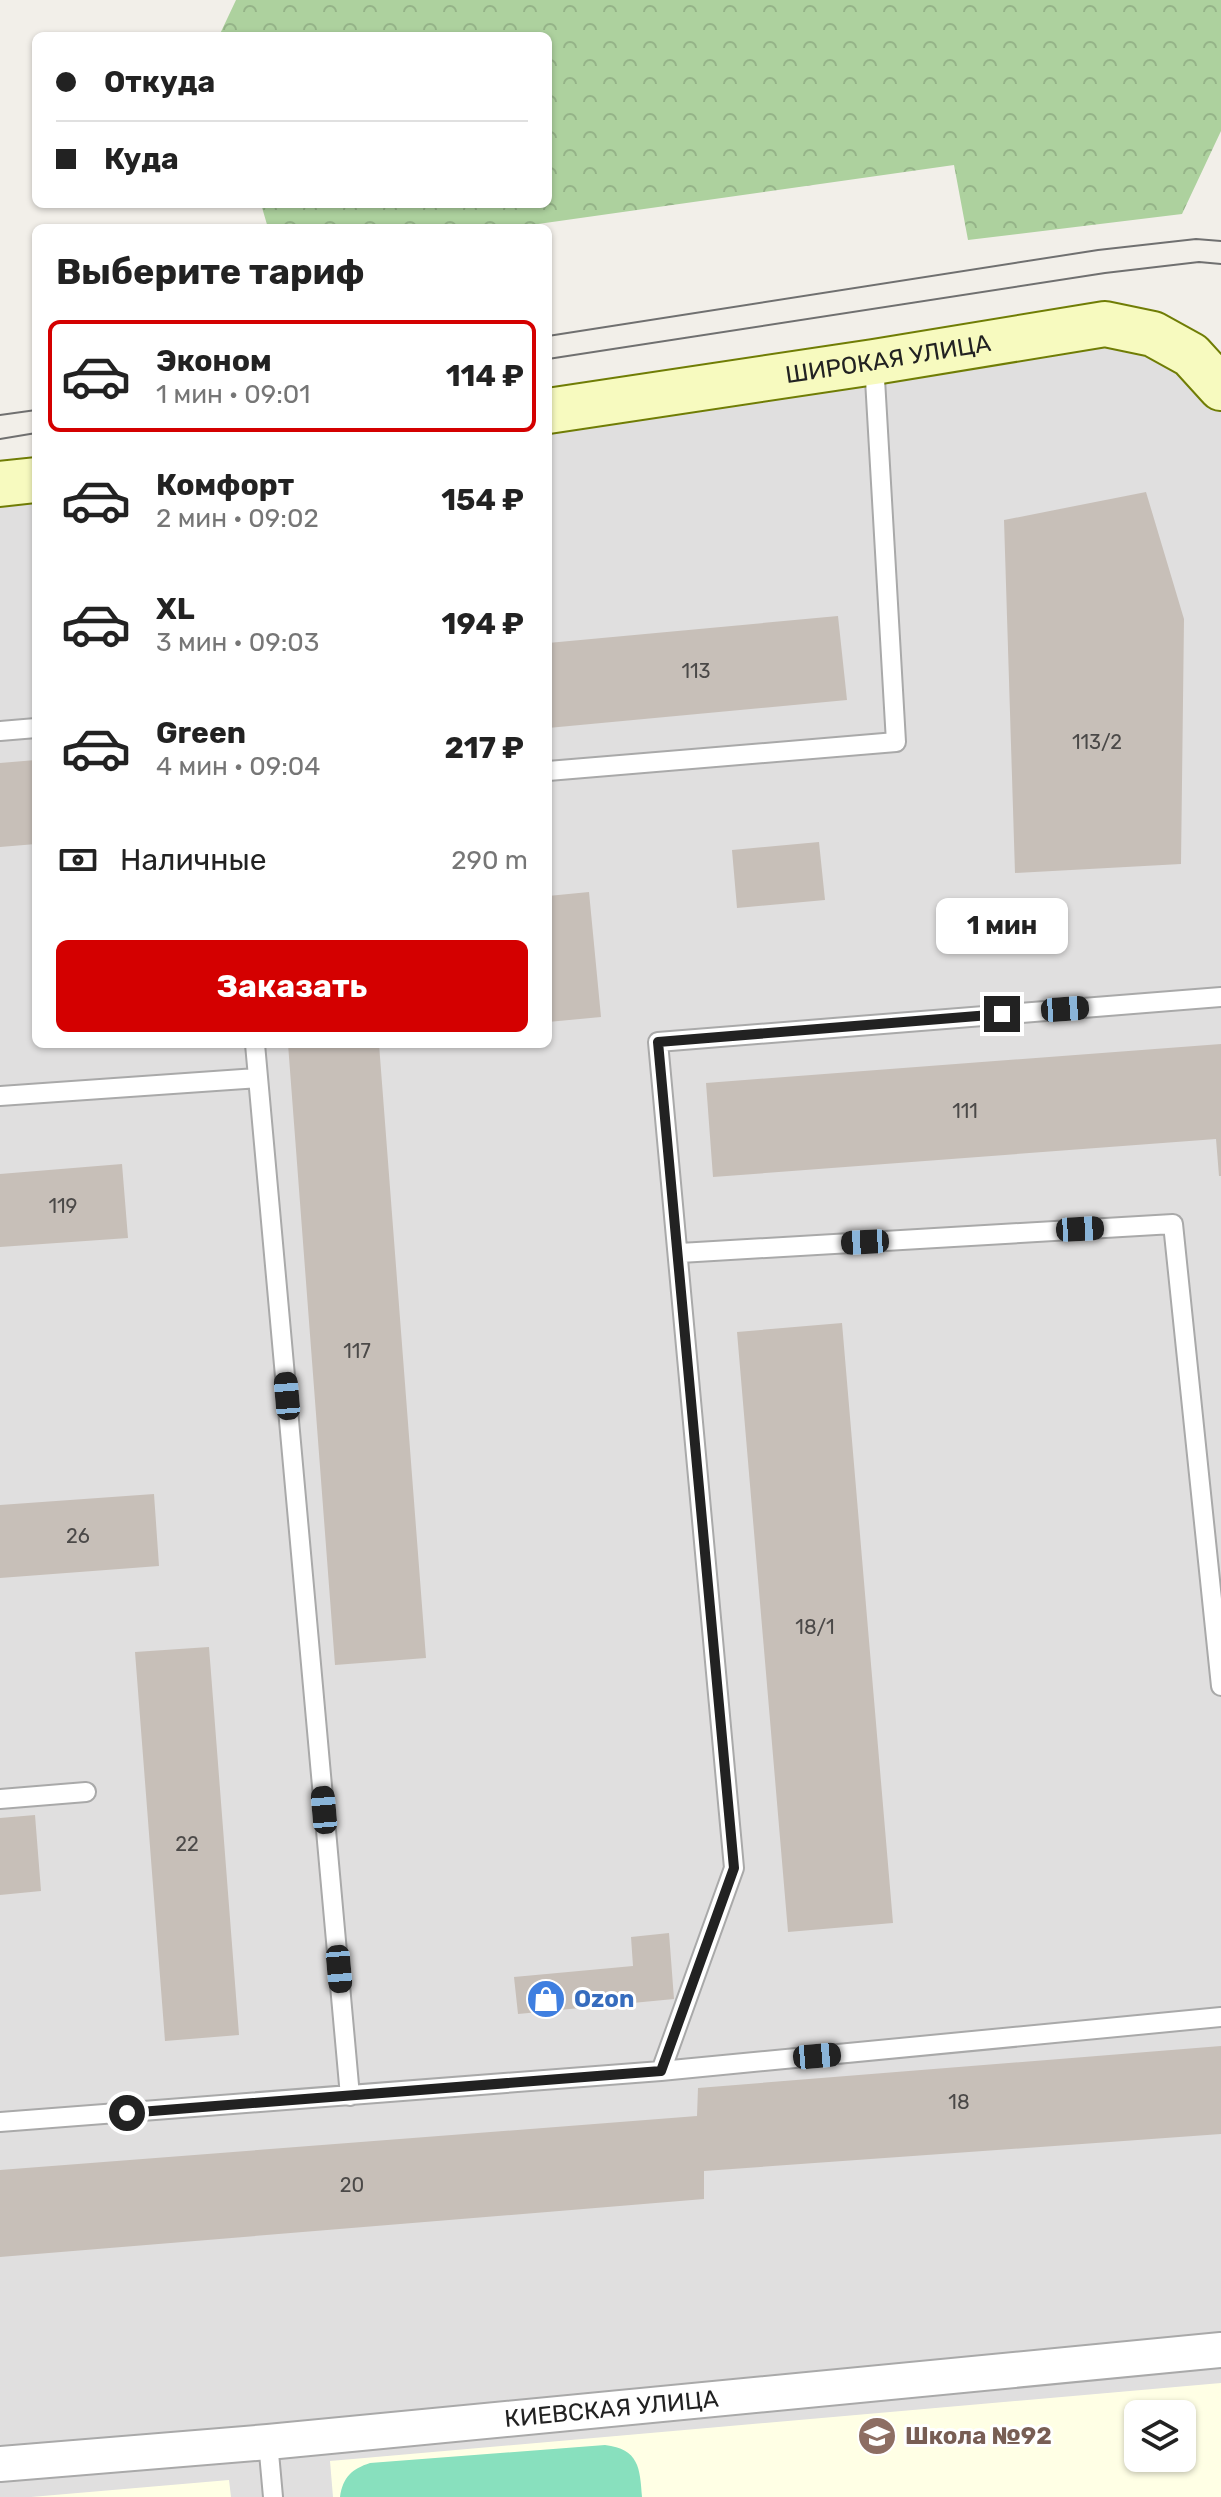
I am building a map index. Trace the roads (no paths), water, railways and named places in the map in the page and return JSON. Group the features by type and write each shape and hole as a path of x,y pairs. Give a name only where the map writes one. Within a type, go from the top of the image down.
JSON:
{"street":[{"name":"ШИРОКАЯ УЛИЦА","path":"552,410 1105,324 1206,349 1221,388"},
{"path":"0,484 32,480"},
{"name":"КИЕВСКАЯ УЛИЦА","path":"0,2464 268,2442 1221,2350"}],"lane":[{"path":"552,771 896,742 874,362"},
{"path":"0,731 32,728"},
{"path":"661,2071 734,1868 680,1253 658,1042 1221,997"},
{"path":"255,1048 350,2096"},
{"path":"0,1096 258,1078"},
{"path":"680,1253 1173,1224 1221,1686"},
{"path":"0,1799 86,1792"},
{"path":"0,2122 661,2071 1221,2017"},
{"path":"268,2442 273,2497"}],"tram line":[{"path":"552,335 1098,250 1196,239 1221,241"},
{"path":"552,358 1105,273 1199,262 1221,264"},
{"path":"0,415 32,411"},
{"path":"0,439 32,434"}],"place":[{"name":"Ozon","path":"546,1999"},
{"name":"Школа №92","path":"877,2436"}]}
